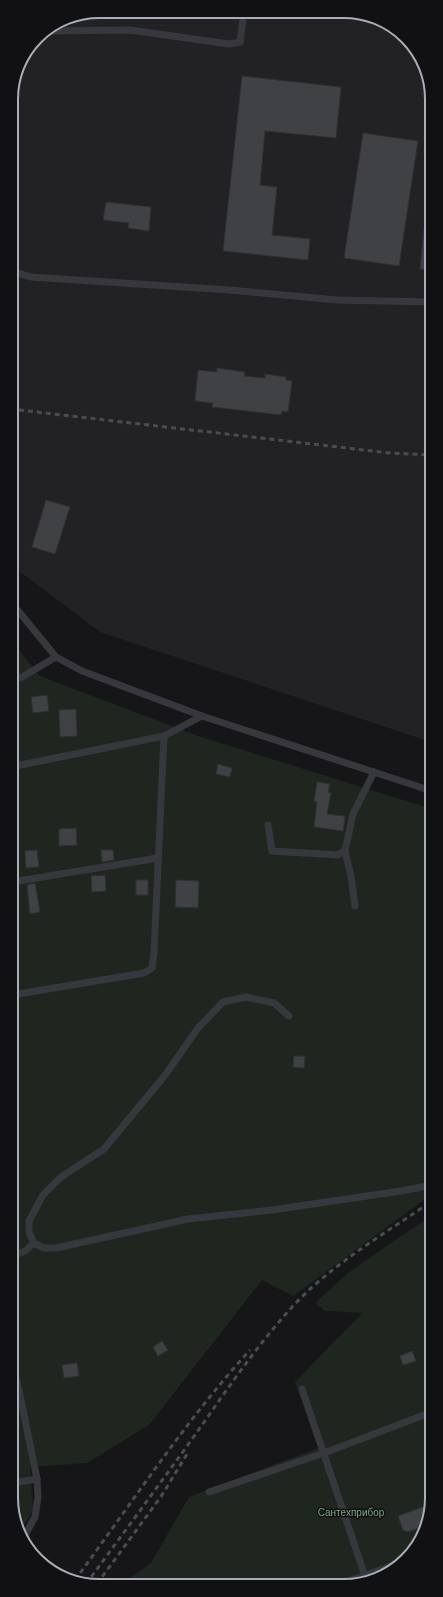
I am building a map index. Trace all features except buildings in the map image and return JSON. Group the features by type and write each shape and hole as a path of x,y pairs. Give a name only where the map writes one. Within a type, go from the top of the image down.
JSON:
{"lane":[{"path":"56,31 130,30 229,44 240,42 243,18"},
{"path":"18,273 31,277 229,290 337,300 425,302"},
{"path":"18,610 56,657 82,671 202,716 425,790"},
{"path":"18,679 22,678 56,657"},
{"path":"18,766 164,736 202,716"},
{"path":"18,994 144,973 152,968 154,953 164,736"},
{"path":"355,906 351,876 345,851 353,814 374,772"},
{"path":"268,824 272,851 337,855 345,851"},
{"path":"18,881 158,858"},
{"path":"289,1016 274,1003 246,997 223,1002 198,1028 166,1074 104,1149 61,1178 43,1195 29,1221 29,1232 34,1242 44,1248 56,1248 188,1219 272,1210 425,1186"},
{"path":"18,1254 25,1251 34,1242"},
{"path":"18,1386 37,1479 38,1497 35,1517 26,1534"},
{"path":"302,1389 365,1576"},
{"path":"209,1492 324,1453 425,1415"},
{"path":"18,1482 37,1479"}],"shaded area":[{"path":"344,18 375,24 397,38 405,46 417,63 421,73 425,99 425,740 100,632 18,570 18,94 26,63 38,46 54,32 68,24 89,19"}],"green space":[{"path":"18,649 40,676 198,736 425,807 425,1199 293,1296 262,1280 149,1425 87,1463 30,1467 33,1510 23,1527 18,1498"},
{"name":"Сантехприбор","path":"425,1221 425,1503 421,1524 417,1534 405,1551 380,1571 370,1575 354,1578 129,1579 151,1563 189,1497 318,1448 295,1382 362,1313 325,1311 315,1303 348,1273"}],"railway":[{"path":"19,410 390,453 425,455"},
{"path":"90,1578 242,1368 280,1320 325,1276 378,1237 425,1206"},
{"path":"78,1576 181,1433 250,1350"},
{"path":"101,1579 162,1495 187,1454"}]}
